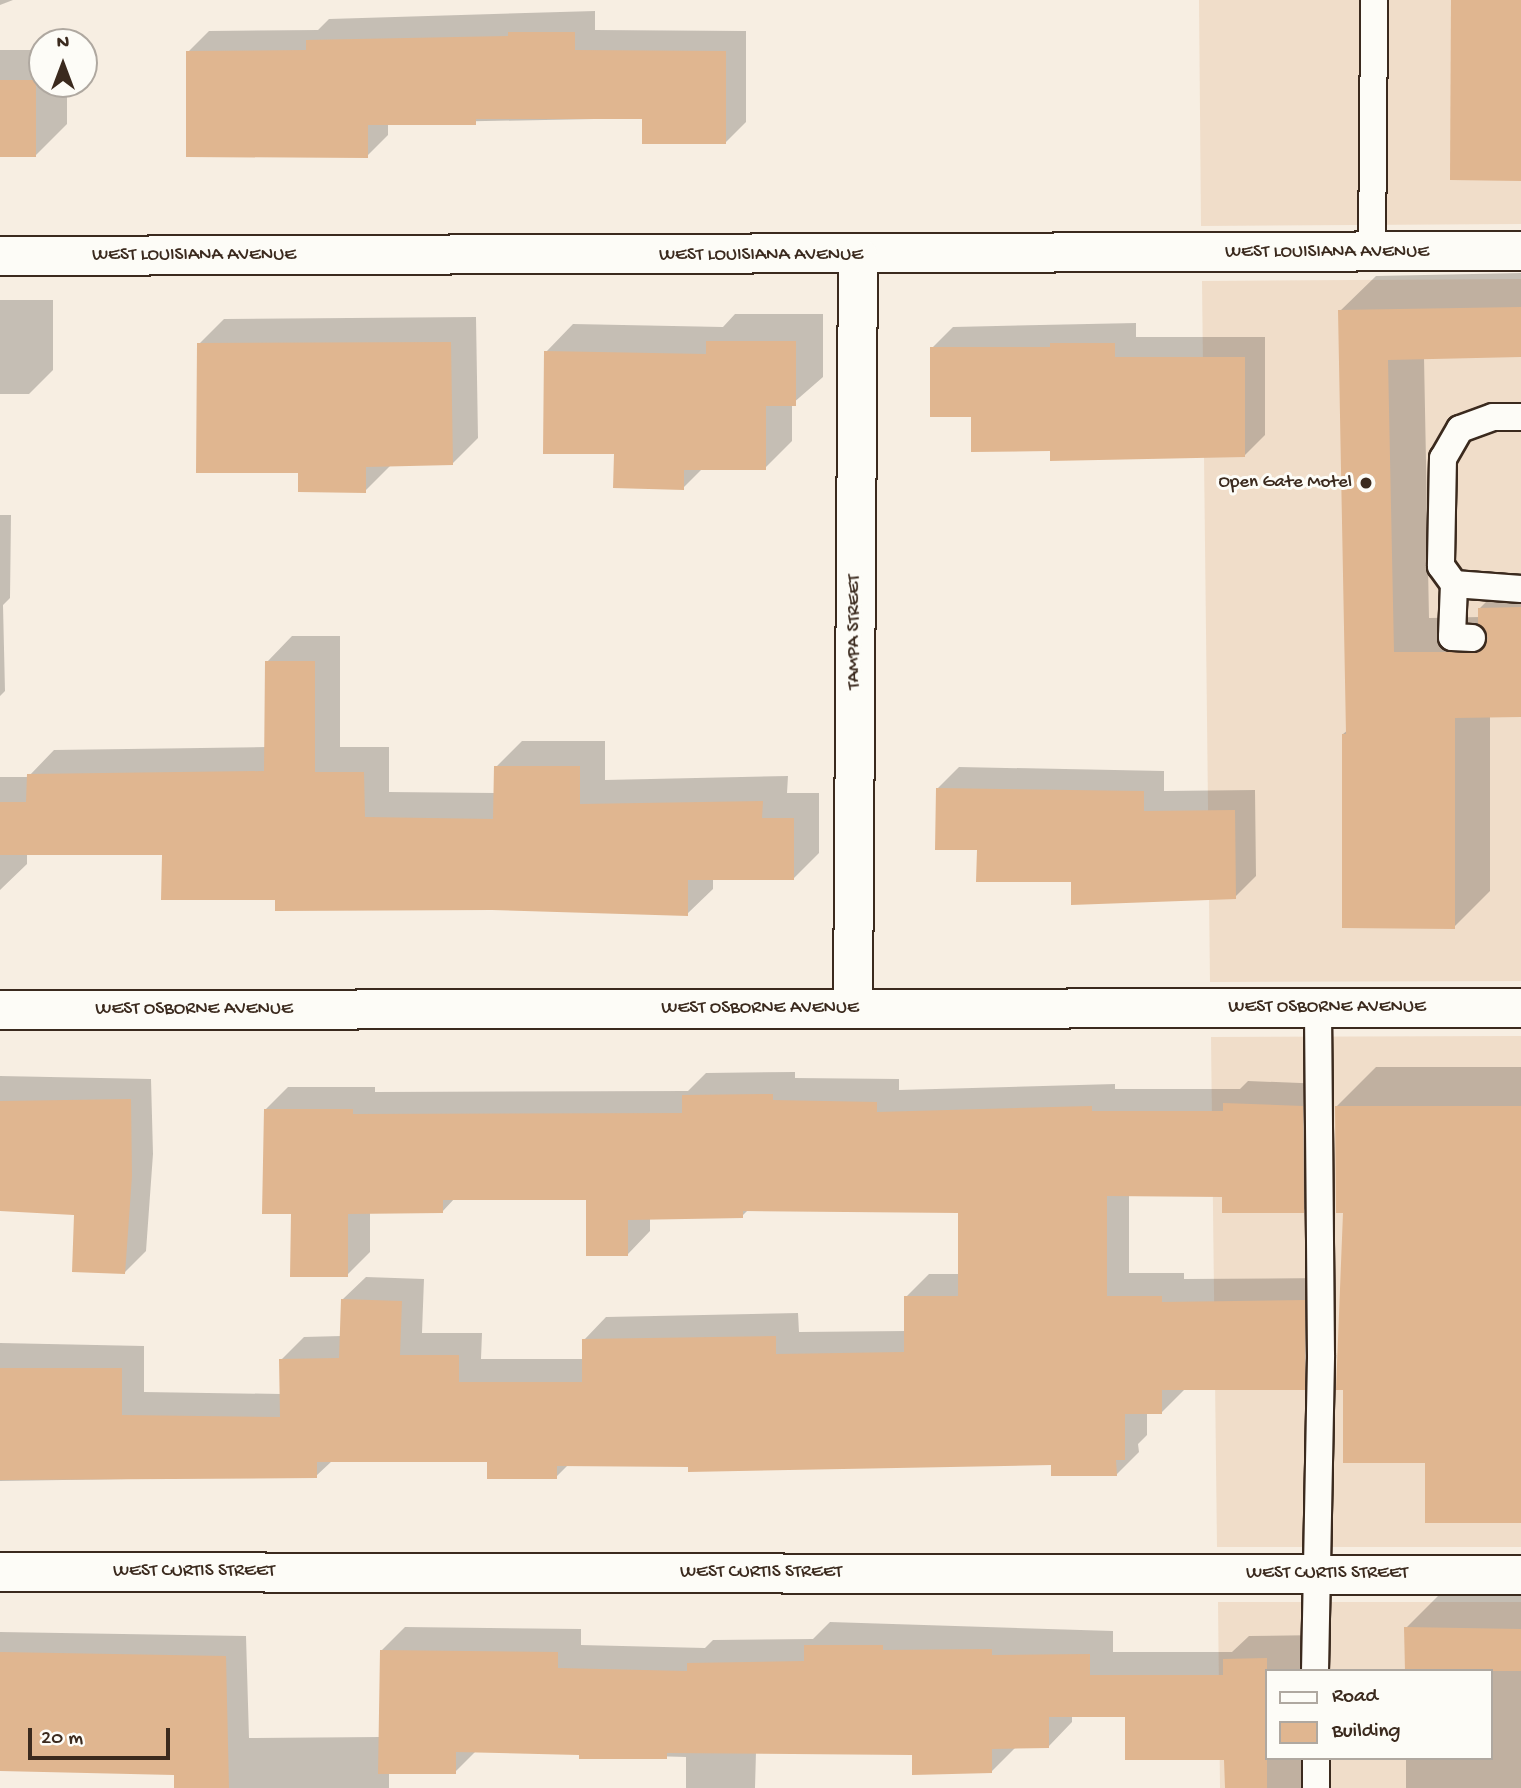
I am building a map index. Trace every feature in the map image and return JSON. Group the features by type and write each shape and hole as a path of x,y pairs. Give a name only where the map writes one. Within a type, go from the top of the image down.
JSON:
{"street":[{"name":"WEST LOUISIANA AVENUE","path":"0,256 858,256 1521,251"},
{"name":"TAMPA STREET","path":"853,1009 858,256"},
{"name":"WEST OSBORNE AVENUE","path":"0,1010 1521,1008"},
{"name":"WEST CURTIS STREET","path":"0,1572 1521,1575"}],"lane":[{"path":"1372,253 1374,0"},
{"path":"1472,638 1452,638 1454,584 1441,566 1443,458 1461,429 1493,417 1521,417"},
{"path":"1454,584 1521,589"},
{"path":"1315,1669 1313,1574 1321,1355 1318,1008"},
{"path":"1316,1760 1316,1788"}],"shaded area":[{"path":"1199,0 1521,0 1521,224 1201,226"},
{"path":"1521,279 1521,981 1210,982 1202,281"},
{"path":"1521,1036 1521,1547 1217,1547 1211,1037"},
{"path":"1218,1602 1521,1602 1521,1788 1220,1788"}],"building":[{"path":"1451,0 1521,0 1521,181 1450,180"},
{"path":"508,32 575,32 575,50 726,51 726,144 642,144 642,119 476,119 476,125 368,125 368,158 186,157 186,51 306,50 306,40 508,36"},
{"path":"0,80 28,80 28,98 36,98 36,157 0,157"},
{"name":"Open Gate Motel","path":"1521,307 1521,357 1388,360 1394,652 1479,652 1488,638 1478,624 1478,608 1521,607 1521,717 1455,718 1455,929 1342,928 1342,734 1346,734 1338,310"},
{"path":"706,341 796,341 796,406 766,406 766,470 684,470 684,490 613,488 614,454 543,454 544,351 706,354"},
{"path":"451,342 453,465 366,467 366,493 298,492 298,473 196,473 197,343"},
{"path":"1050,343 1115,343 1115,357 1245,357 1245,457 1050,461 1050,451 971,452 971,417 930,417 930,347 1050,347"},
{"path":"265,661 315,661 315,772 364,772 365,817 493,819 494,766 580,766 580,804 763,801 762,818 794,818 794,880 688,880 688,916 492,910 275,911 275,900 161,900 162,855 0,855 0,802 26,802 27,774 264,771"},
{"path":"936,788 1144,791 1144,811 1235,810 1236,899 1071,905 1071,882 976,882 977,850 935,850"},
{"path":"773,1094 773,1100 877,1102 877,1112 1092,1106 1092,1111 1223,1111 1223,1103 1303,1106 1304,1213 1222,1213 1222,1197 1107,1196 1107,1296 1162,1296 1162,1302 1305,1300 1305,1390 1162,1390 1162,1414 1125,1414 1125,1460 1116,1460 1117,1476 1051,1476 1051,1465 688,1472 688,1467 557,1466 557,1479 487,1479 487,1462 317,1462 317,1478 0,1480 0,1368 122,1368 122,1415 280,1417 279,1359 339,1358 341,1299 402,1301 400,1355 459,1355 459,1382 582,1382 582,1339 776,1336 776,1354 904,1352 904,1296 958,1296 958,1213 743,1211 743,1218 628,1220 628,1256 586,1256 586,1200 443,1200 443,1213 348,1214 348,1277 290,1277 291,1214 262,1214 264,1109 353,1109 353,1114 682,1113 682,1095"},
{"path":"131,1099 132,1176 125,1274 72,1272 74,1215 0,1211 0,1101"},
{"path":"1335,1106 1521,1106 1521,1523 1425,1523 1425,1463 1343,1463 1343,1390 1336,1390 1343,1213 1336,1213"},
{"path":"1404,1627 1521,1629 1521,1671 1405,1669"},
{"path":"804,1645 883,1645 883,1650 992,1649 992,1655 1090,1654 1090,1675 1223,1675 1223,1659 1267,1658 1267,1788 1225,1788 1224,1760 1125,1760 1125,1717 1049,1717 1049,1748 992,1749 992,1773 912,1775 912,1755 667,1753 667,1759 579,1759 579,1755 456,1752 456,1774 378,1774 380,1650 558,1652 558,1668 687,1671 687,1663 804,1661"},
{"path":"0,1652 226,1656 229,1788 174,1788 174,1775 0,1771"}],"place":[{"name":"Open Gate Motel","path":"1366,483"}]}
